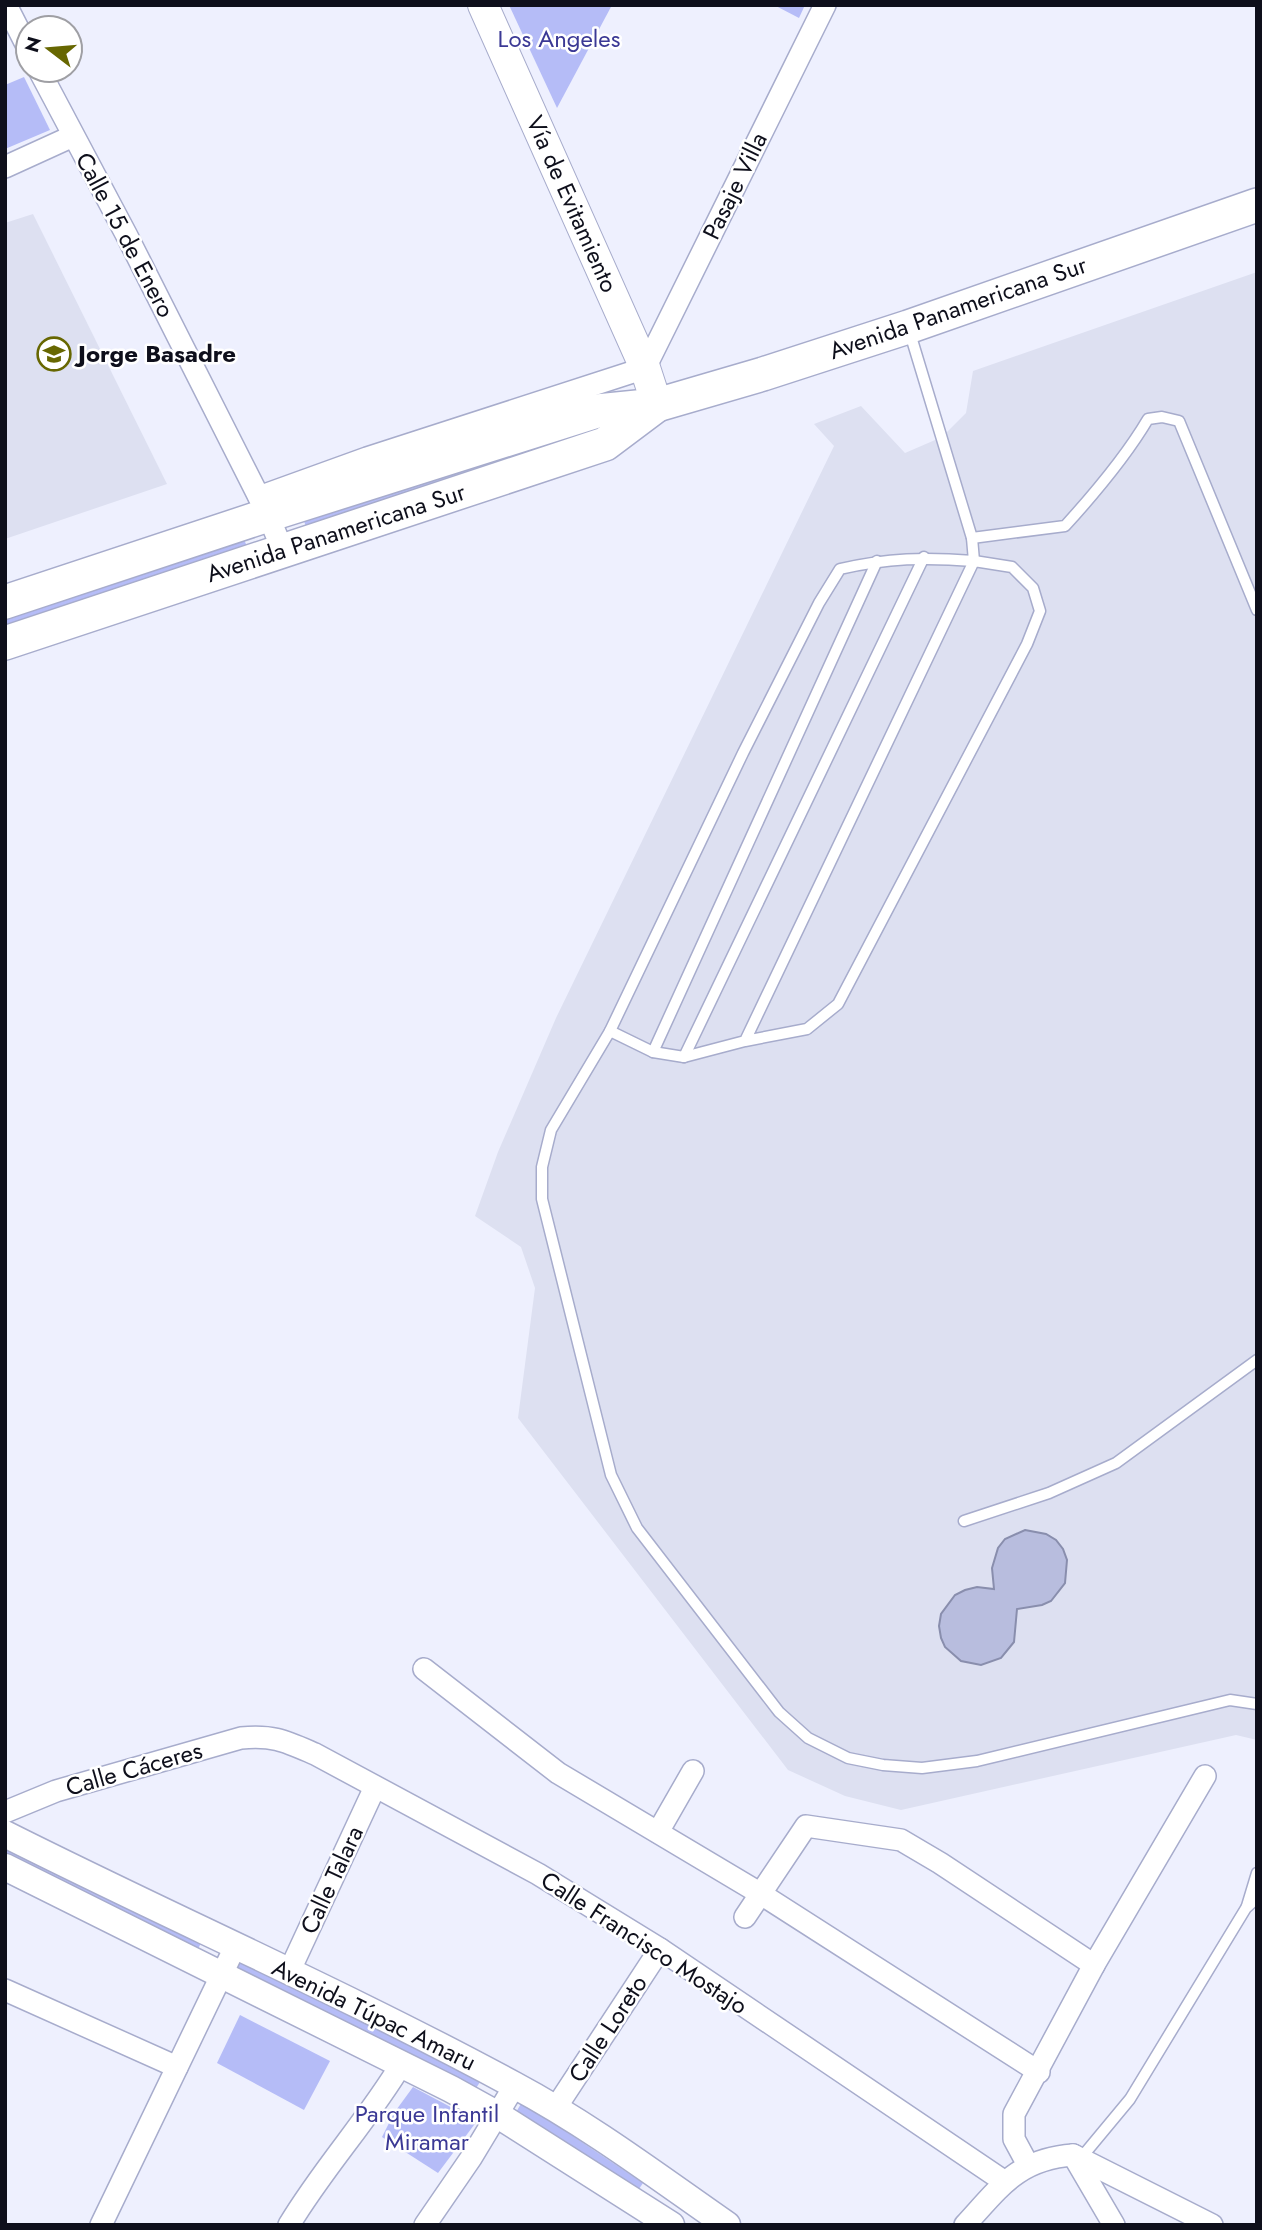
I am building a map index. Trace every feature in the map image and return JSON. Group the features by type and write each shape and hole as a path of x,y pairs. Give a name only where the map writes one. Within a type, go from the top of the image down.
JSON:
{"main road":[{"name":"Vía de Evitamiento","path":"482,5 645,368 657,405"},
{"name":"Avenida Panamericana Sur","path":"5,602 263,506 597,411 657,405 763,374 908,327 1257,205"},
{"name":"Avenida Panamericana Sur","path":"5,643 605,444 657,405"}],"street":[{"path":"6,5 14,21"},
{"name":"Pasaje Villa","path":"645,368 825,5"},
{"name":"Calle 15 de Enero","path":"46,84 127,236 283,551"},
{"path":"5,167 73,135"},
{"name":"Avenida Panamericana Sur","path":"263,506 367,458 645,368"},
{"path":"424,1670 558,1773 761,1894 1039,2071"},
{"name":"Calle Francisco Mostajo","path":"265,1736 315,1754 538,1874 660,1949 1006,2182"},
{"name":"Calle Cáceres","path":"5,1812 56,1791 241,1738 265,1736"},
{"path":"658,1832 693,1771"},
{"path":"1028,2165 1014,2139 1014,2114 1094,1965 1205,1776"},
{"name":"Calle Talara","path":"289,1972 375,1787"},
{"path":"745,1917 806,1826 901,1840 1094,1965"},
{"name":"Avenida Túpac Amaru","path":"5,1834 515,2085 727,2225"},
{"name":"Avenida Túpac Amaru","path":"5,1867 402,2063 498,2115 659,2222"},
{"path":"101,2225 235,1947"},
{"name":"Calle Loreto","path":"555,2109 660,1949"},
{"path":"5,1990 177,2067"},
{"path":"289,2225 301,2205 379,2102 402,2063"},
{"path":"425,2225 515,2085"},
{"path":"1077,2156 1114,2225"},
{"path":"965,2225 1006,2182 1028,2165 1049,2157 1077,2156 1212,2225"},
{"path":"659,2222 676,2189"}],"lane":[{"path":"745,1041 974,561 972,538 908,327"},
{"path":"972,538 1065,526 1093,495 1148,419 1162,417 1179,421 1257,610"},
{"path":"684,1057 924,557"},
{"path":"610,1031 653,1052 684,1057 807,1029 838,1004 1027,644 1040,611 1033,588 1012,567 924,557 877,561 841,569 819,603 743,753 610,1031 551,1130 542,1167 542,1199 611,1475 637,1528 779,1712 808,1738 848,1758 883,1765 922,1768 977,1761 1230,1700 1257,1704"},
{"path":"653,1052 877,561"},
{"path":"964,1521 1049,1493 1116,1463 1257,1360"},
{"path":"1077,2156 1130,2099 1246,1908 1257,1873"},
{"path":"1246,1908 1257,1898"}],"shaded area":[{"name":"Jorge Basadre","path":"33,214 167,484 5,539 5,223"},
{"path":"1257,272 1257,1740 1236,1735 901,1810 845,1796 788,1770 518,1418 535,1288 521,1247 475,1216 498,1152 556,1018 834,446 814,424 861,406 905,453 942,437 966,413 973,371"}],"green space":[{"name":"Los Angeles","path":"509,5 612,5 557,108"},
{"path":"774,5 805,5 799,18"},
{"path":"14,81 14,84 27,84 50,130 5,149 5,85"},
{"path":"588,425 592,436 307,529 302,516"},
{"path":"240,532 247,546 5,627 5,612"},
{"path":"5,1843 204,1937 197,1951 5,1859"},
{"path":"238,1950 480,2082 473,2093 231,1966"},
{"path":"240,2015 330,2061 304,2110 217,2063"},
{"name":"Parque Infantil Miramar","path":"413,2087 477,2121 438,2173 382,2137 394,2113"},
{"path":"522,2102 643,2183 635,2195 515,2114"}],"building":[{"path":"1025,1530 1046,1534 1056,1540 1063,1549 1067,1560 1065,1583 1051,1601 1017,1609 1014,1642 1001,1658 981,1665 961,1661 945,1647 941,1638 941,1614 955,1595 965,1590 977,1587 994,1589 992,1568 998,1548 1005,1539"}],"place":[{"name":"Jorge Basadre","path":"54,354"}]}
